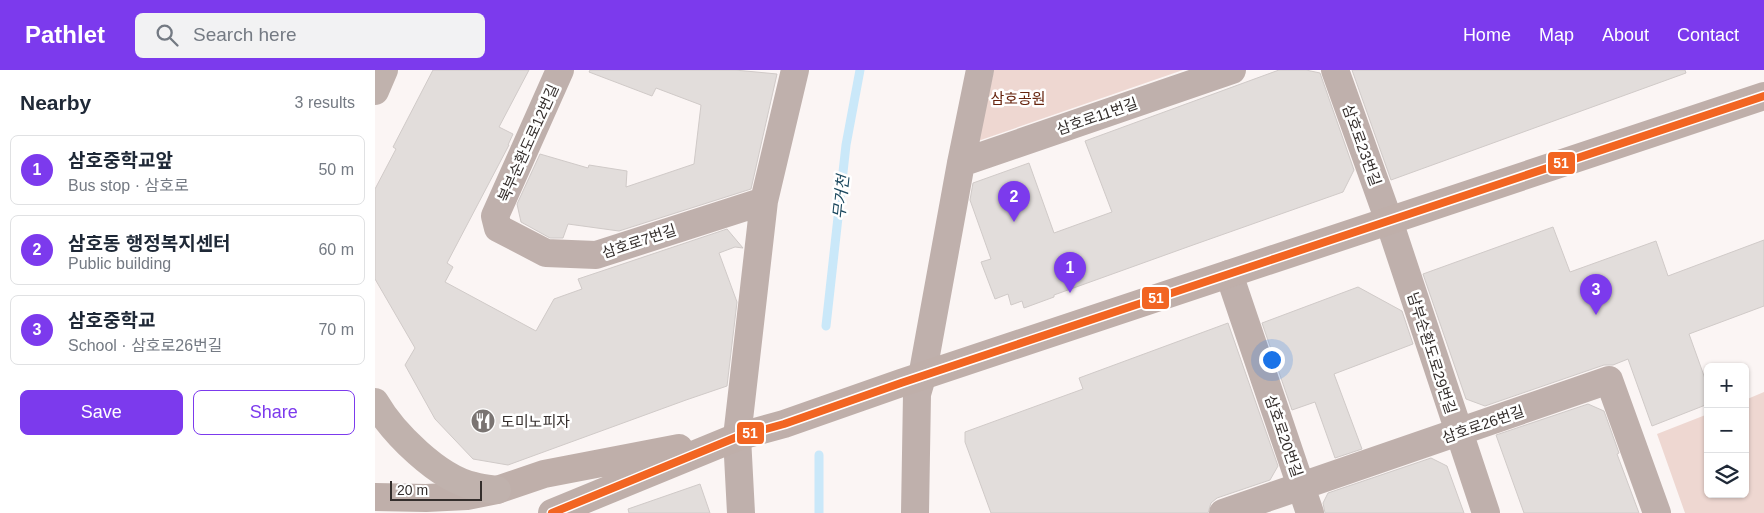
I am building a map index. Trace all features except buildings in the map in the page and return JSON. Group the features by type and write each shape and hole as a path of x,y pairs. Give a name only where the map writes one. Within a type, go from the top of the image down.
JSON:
{"main road":[{"path":"375,91 384,70"},
{"path":"375,497 426,498 467,496 497,490 544,474 737,437 784,424 1764,96"},
{"path":"375,402 401,436 422,457 447,474 473,486 497,490"},
{"path":"552,513 737,437"}],"street":[{"name":"북부순환도로12번길","path":"495,216 560,70"},
{"path":"741,513 737,437 764,201 795,70"},
{"path":"915,513 917,394 911,380 961,163 980,70"},
{"name":"삼호로11번길","path":"961,163 1233,70"},
{"name":"삼호로23번길","path":"1335,70 1389,221"},
{"name":"삼호로7번길","path":"495,216 498,228 546,253 596,255 764,201"},
{"name":"남부순환도로29번길","path":"1389,221 1486,513"},
{"name":"삼호로20번길","path":"1229,274 1310,513"},
{"name":"삼호로26번길","path":"1223,513 1609,380 1657,513"}],"green space":[{"name":"삼호공원","path":"994,70 1183,70 978,141"},
{"path":"1764,392 1764,513 1685,513 1657,434 1704,416 1704,498 1749,498 1749,398"}],"waterway":[{"name":"무거천","path":"826,326 846,145 860,70"},
{"name":"무거천","path":"819,455 819,513"}],"transit line":[{"name":"51","path":"552,513 737,437 784,424 901,383 1764,96"}],"place":[{"name":"삼호동 행정복지센터","path":"1014,222"},
{"name":"삼호중학교앞","path":"1070,293"},
{"name":"삼호중학교","path":"1596,315"},
{"name":"도미노피자","path":"483,421"}]}
